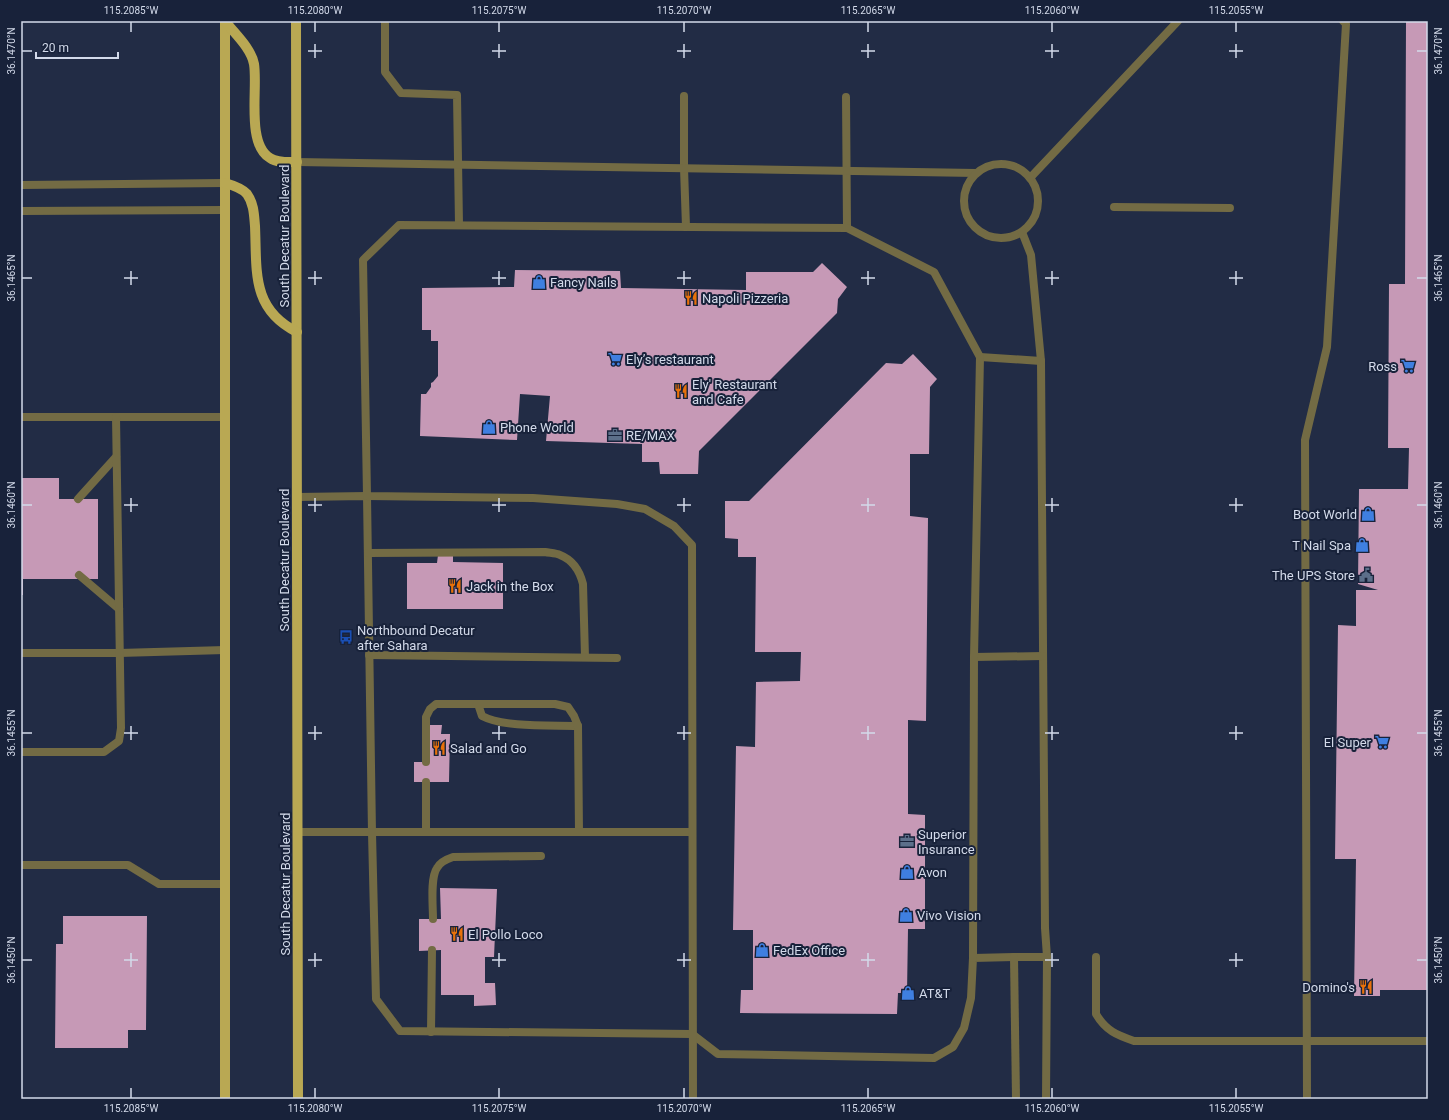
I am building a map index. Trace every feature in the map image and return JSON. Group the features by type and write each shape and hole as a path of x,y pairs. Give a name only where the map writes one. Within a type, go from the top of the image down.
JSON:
{"main road":[{"path":"225,21 248,48 254,64 256,131 261,149 269,158 276,161 297,162"},
{"path":"225,21 225,1099"},
{"name":"South Decatur Boulevard","path":"296,21 298,1099"},
{"path":"225,183 235,186 246,193 254,208 257,283 262,296 272,314 279,322 297,332"}],"lane":[{"path":"385,21 385,72 401,93 457,95 459,225"},
{"path":"1030,178 1178,21"},
{"path":"1307,1099 1305,440 1327,347 1346,24 1343,21"},
{"path":"684,96 686,227"},
{"path":"846,97 847,228"},
{"path":"297,162 976,173"},
{"path":"1004,164 1021,170 1030,178 1036,188 1038,200 1036,212 1030,223 1022,232 1010,236 998,237 986,235 976,228 968,218 964,206 964,194 968,183 976,173 986,167 1004,164"},
{"path":"21,185 225,183"},
{"path":"1114,208 1230,208"},
{"path":"21,211 225,210"},
{"path":"399,225 459,225 847,228 934,272 980,357 974,657 972,998 964,1028 953,1047 934,1058 718,1054 692,1034 400,1032 376,999 363,260 399,225"},
{"path":"1022,232 1031,255 1041,360 1045,928 1047,957 1046,1099"},
{"path":"980,357 1041,360"},
{"path":"21,417 226,417"},
{"path":"21,752 104,752 119,741 121,728 116,417"},
{"path":"78,499 116,457"},
{"path":"297,497 367,496 533,498 617,504 645,509 674,526 692,545 693,1099"},
{"path":"368,553 545,552 560,555 572,563 580,574 584,584 585,657"},
{"path":"79,575 118,609"},
{"path":"21,653 119,653 225,650"},
{"path":"369,655 617,658"},
{"path":"974,657 1043,656"},
{"path":"426,762 426,717 430,708 436,704 555,704 568,707 578,726 579,832"},
{"path":"478,704 482,716 491,720 509,724 578,726"},
{"path":"426,782 426,832"},
{"path":"298,832 692,832"},
{"path":"433,919 433,879 436,868 445,860 453,857 541,856"},
{"path":"21,865 128,865 159,884 225,884"},
{"path":"431,1032 432,950"},
{"path":"973,958 1014,956 1047,957"},
{"path":"1014,956 1016,1099"},
{"path":"1096,956 1096,1014 1100,1021 1115,1035 1134,1041 1428,1041"}],"building":[{"path":"1406,21 1428,21 1428,990 1380,990 1380,996 1354,996 1356,859 1335,859 1338,625 1356,626 1356,590 1378,590 1358,584 1359,489 1408,489 1409,448 1388,448 1389,284 1405,284"},
{"name":"Ely’s restaurant","path":"822,263 847,287 838,299 837,313 699,451 698,474 660,474 659,462 642,462 642,444 546,441 550,396 520,394 517,440 420,436 421,394 426,394 431,387 431,383 438,376 438,341 431,341 431,330 422,330 422,288 514,287 515,270 620,271 621,288 746,290 746,272 813,272"},
{"path":"913,354 937,379 930,387 929,454 910,454 910,516 928,518 926,721 908,720 908,814 925,815 925,929 908,929 907,993 898,993 897,1014 740,1013 741,990 753,990 753,930 733,930 736,746 755,747 756,682 800,681 801,652 755,652 756,557 738,557 738,539 725,538 725,501 749,501 886,363 902,364"},
{"path":"21,478 59,478 59,499 98,499 98,579 23,579 23,595 21,595"},
{"name":"Jack in the Box","path":"438,555 453,555 453,562 503,563 503,609 407,609 407,563 437,563"},
{"name":"Salad and Go","path":"429,725 442,725 441,734 450,734 449,782 414,782 414,762 429,762"},
{"name":"El Pollo Loco","path":"440,888 497,889 494,957 485,957 485,983 495,983 496,1005 474,1006 474,995 441,995 441,950 419,951 419,919 441,919"},
{"path":"63,916 147,916 146,1030 128,1030 128,1048 55,1048 56,944 63,944"}],"place":[{"name":"Fancy Nails","path":"539,282"},
{"name":"Napoli Pizzeria","path":"691,298"},
{"name":"Ely’s restaurant","path":"615,359"},
{"name":"Ross","path":"1408,366"},
{"name":"Ely' Restaurant and Cafe","path":"681,391"},
{"name":"Phone World","path":"489,427"},
{"name":"RE/MAX","path":"615,435"},
{"name":"Boot World","path":"1368,514"},
{"name":"T Nail Spa","path":"1362,545"},
{"name":"The UPS Store","path":"1366,575"},
{"name":"Jack in the Box","path":"455,586"},
{"name":"Northbound Decatur after Sahara","path":"346,637"},
{"name":"El Super","path":"1382,742"},
{"name":"Salad and Go","path":"439,748"},
{"name":"Superior Insurance","path":"907,841"},
{"name":"Avon","path":"907,872"},
{"name":"Vivo Vision","path":"906,915"},
{"name":"El Pollo Loco","path":"457,934"},
{"name":"FedEx Office","path":"762,950"},
{"name":"Domino's","path":"1366,987"},
{"name":"AT&T","path":"908,993"}]}
